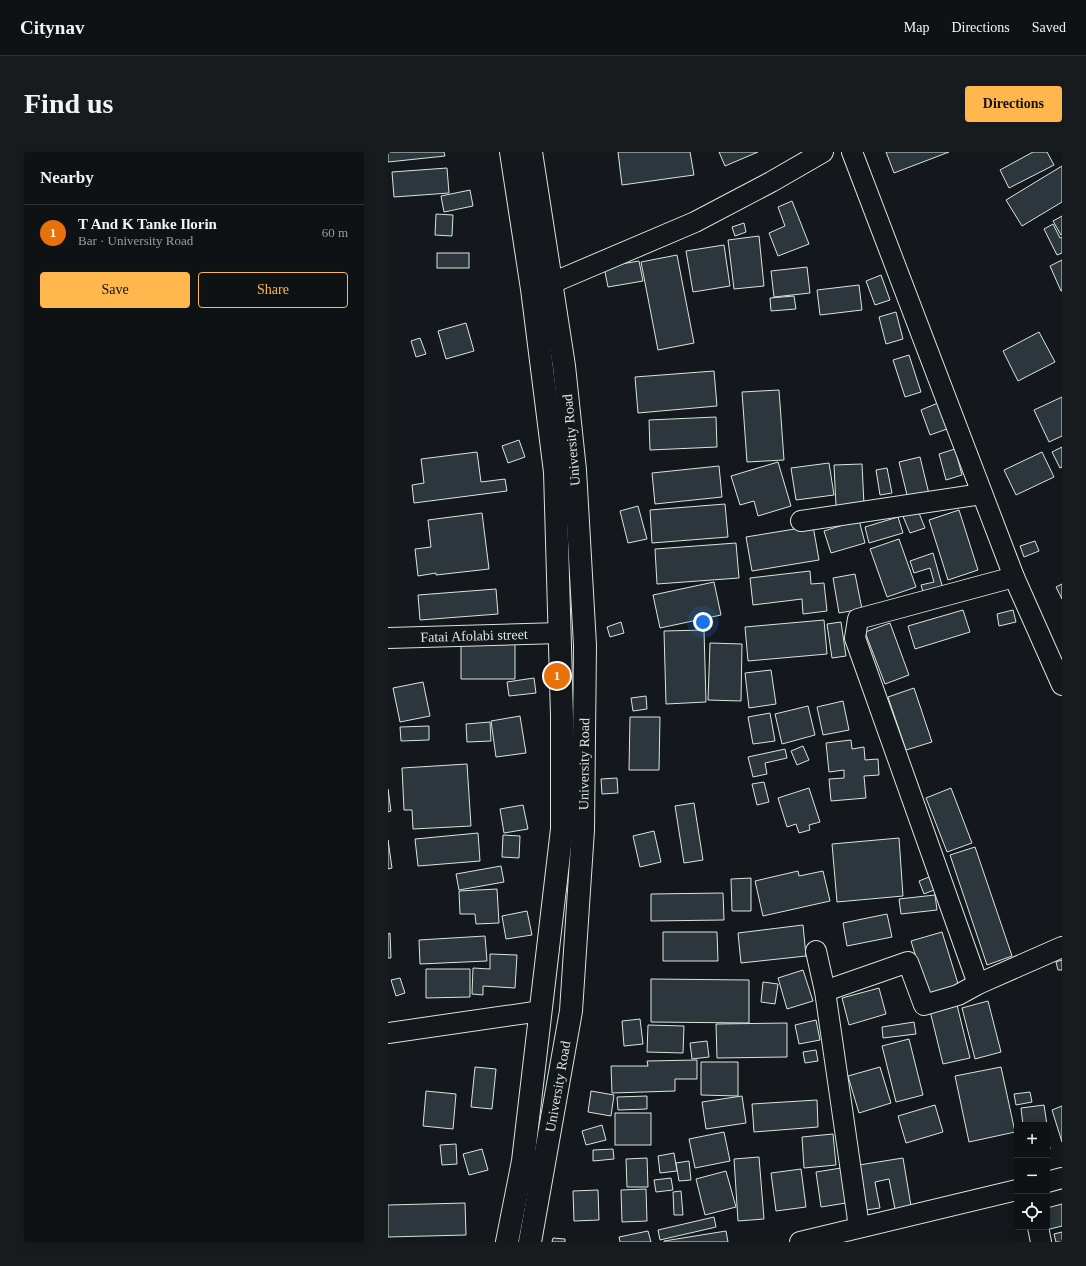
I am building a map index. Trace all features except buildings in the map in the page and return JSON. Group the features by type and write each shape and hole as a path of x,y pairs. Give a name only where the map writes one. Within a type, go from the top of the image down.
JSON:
{"main road":[{"name":"University Road","path":"511,152 542,286 564,366 575,470 585,645 584,830 571,1011 530,1242"},
{"name":"University Road","path":"507,1242 523,1161 562,829 562,716 555,472 531,152"}],"street":[{"path":"542,286 695,222 771,182 823,152"},
{"path":"852,152 1014,577 1062,685"},
{"path":"801,521 982,494"},
{"path":"978,984 855,638 858,619 1014,577"},
{"name":"Fatai Afolabi street","path":"388,638 560,633"},
{"path":"825,991 908,962 924,1005 958,995 978,984 1062,947"},
{"path":"816,951 825,991 859,1227"},
{"path":"388,1033 540,1011"},
{"path":"1050,1181 1062,1178"},
{"path":"800,1242 1014,1191"},
{"path":"1039,1230 1041,1242"}],"place":[{"name":"T And K Tanke Ilorin","path":"557,676"}]}
